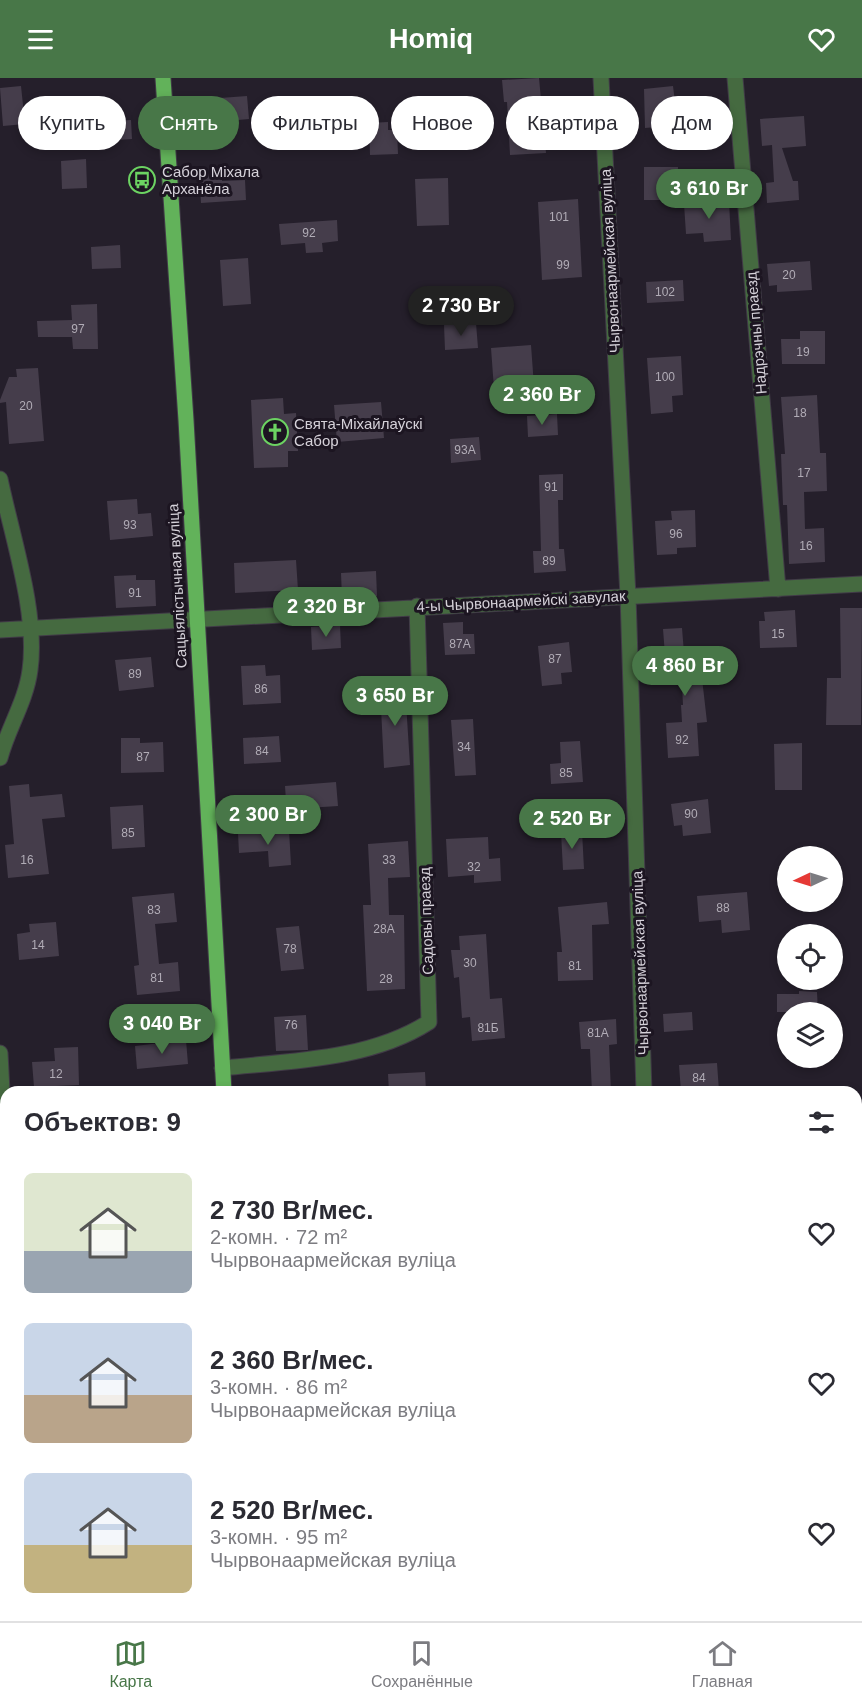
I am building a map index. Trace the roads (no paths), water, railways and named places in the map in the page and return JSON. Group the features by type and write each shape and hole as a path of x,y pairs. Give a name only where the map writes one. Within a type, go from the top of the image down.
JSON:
{"main road":[{"name":"Сацыялістычная вуліца","path":"163,78 224,1086"}],"street":[{"name":"Чырвонаармейская вуліца","path":"601,78 628,596 644,1086"},
{"name":"Надрэчны праезд","path":"735,78 778,589"},
{"path":"0,479 32,628 30,671 21,705 0,758"},
{"name":"4-ы Чырвонаармейскі завулак","path":"0,630 862,584"},
{"name":"Садовы праезд","path":"222,1068 332,1057 410,1034 429,1022 417,606"},
{"path":"0,1053 2,1086"}],"place":[{"name":"Сабор Міхала Арханёла","path":"142,180"},
{"name":"Свята-Міхайлаўскі Сабор","path":"275,432"}]}
